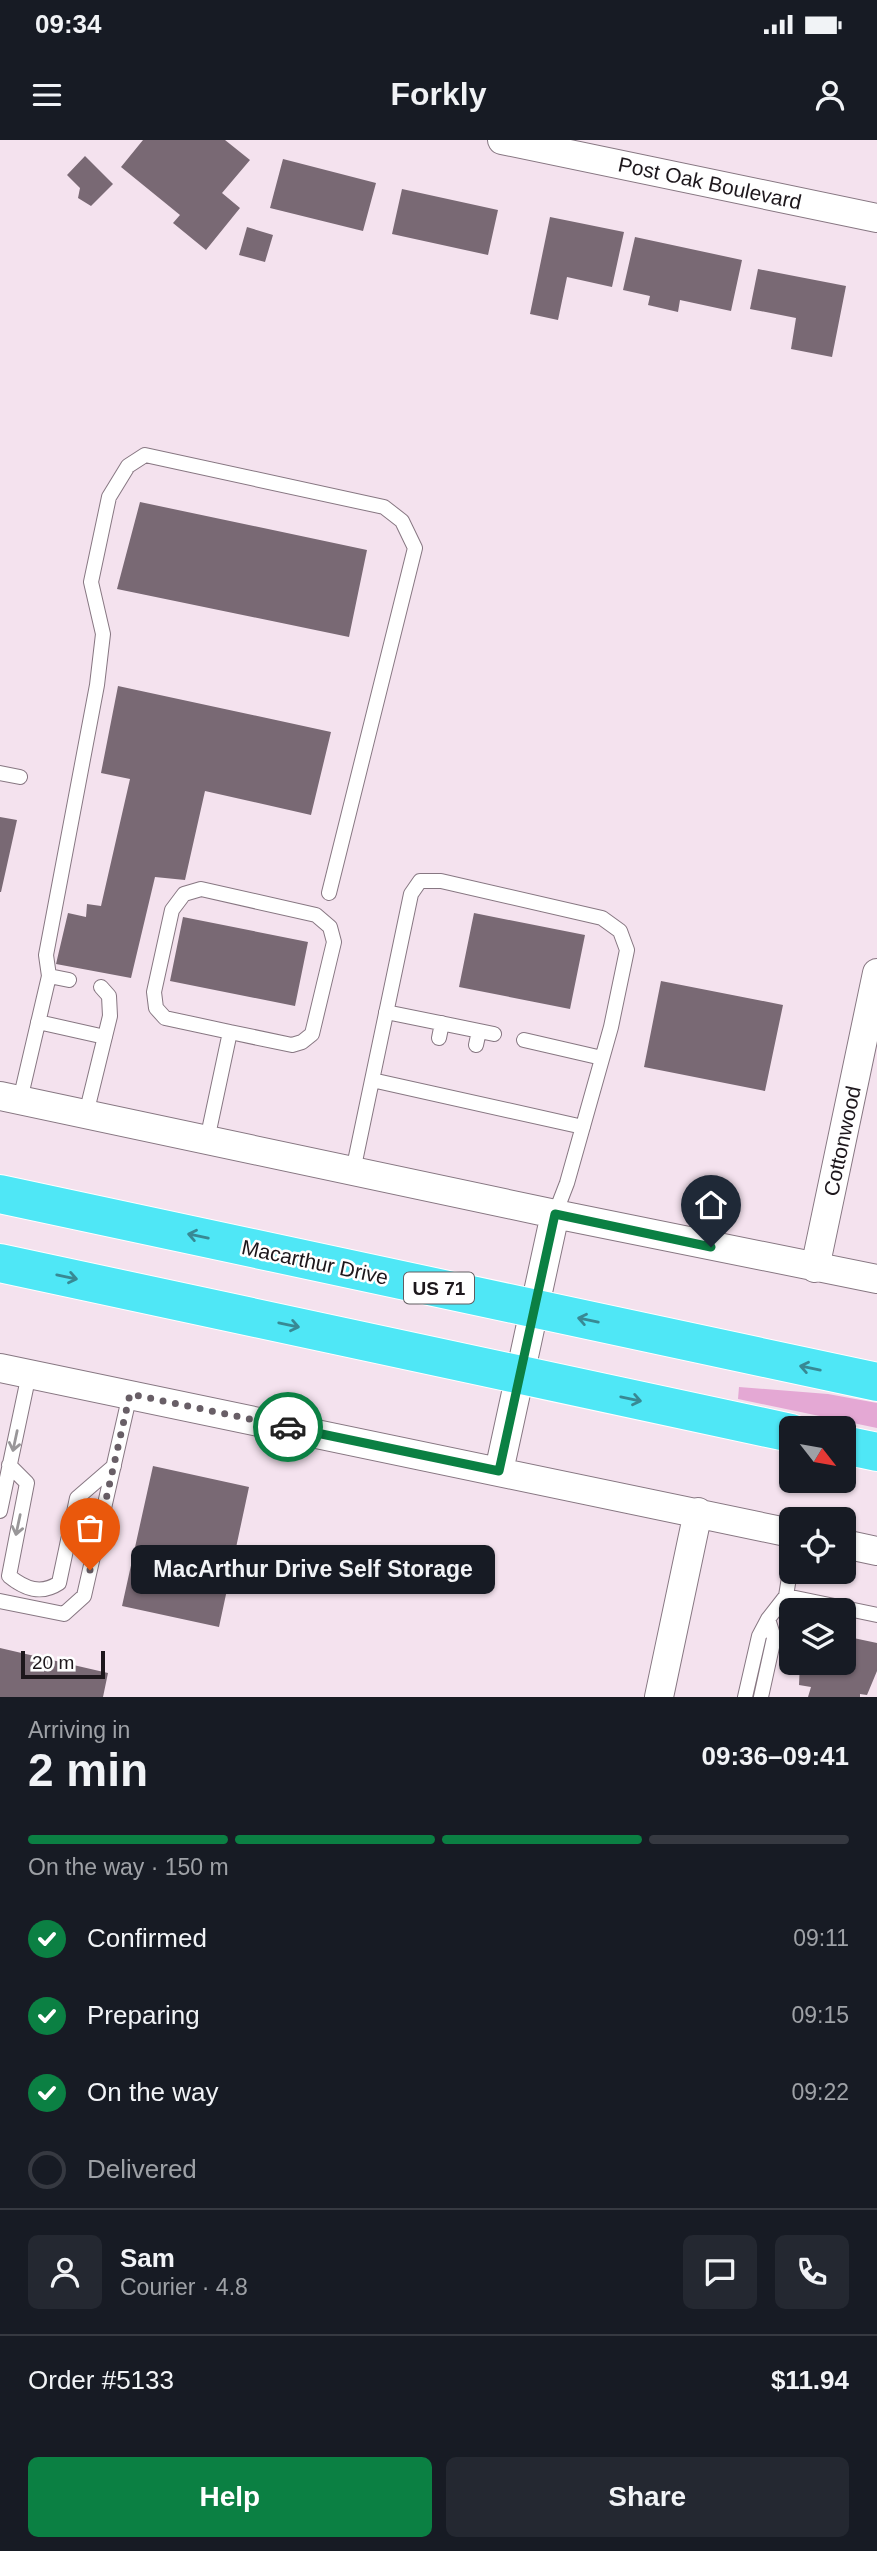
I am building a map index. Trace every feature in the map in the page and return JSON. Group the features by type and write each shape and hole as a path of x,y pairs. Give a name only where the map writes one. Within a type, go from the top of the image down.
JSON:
{"highway":[{"name":"Macarthur Drive","path":"0,1194 877,1382"},
{"path":"0,1263 779,1430"},
{"path":"856,1448 877,1452"}],"street":[{"name":"Post Oak Boulevard","path":"502,140 877,218"},
{"name":"Cottonwood","path":"815,1268 877,973"},
{"path":"10,1098 555,1214 877,1279"},
{"path":"499,1471 555,1214"},
{"path":"0,1368 779,1530"},
{"path":"659,1697 698,1512"},
{"path":"856,1546 877,1550"}],"lane":[{"path":"10,1098 38,1022 48,976 46,955 97,685 103,634 91,582 109,497 128,466 145,455 384,508 402,521 415,548 329,893"},
{"path":"0,773 20,777"},
{"path":"353,1171 411,894 420,881 441,881 602,918 620,931 627,950 602,1058 567,1183 555,1214"},
{"path":"201,889 316,915 330,927 334,942 312,1034 302,1042 292,1045 230,1032 165,1018 156,1008 155,992 172,910 184,894 201,889"},
{"path":"48,976 69,980"},
{"path":"86,1114 110,1016 109,996 101,987"},
{"path":"386,1012 440,1031 483,1037"},
{"path":"38,1022 105,1037"},
{"path":"207,1140 230,1032"},
{"path":"524,1040 550,1053 602,1058"},
{"path":"427,1092 431,1077"},
{"path":"372,1080 427,1092 465,1093 493,1107 583,1127"},
{"path":"493,1107 496,1091"},
{"path":"536,1116 539,1101"},
{"path":"0,1511 29,1374"},
{"path":"0,1601 64,1614 83,1596 130,1394"},
{"path":"9,1465 27,1483 9,1576 20,1585 37,1591 50,1589 59,1583 78,1498 114,1466"},
{"path":"745,1697 759,1636 786,1596 788,1584"},
{"path":"786,1596 877,1615"},
{"path":"761,1697 774,1638 768,1619"}],"shaded area":[{"path":"739,1387 828,1394 877,1403 877,1428 856,1424 856,1416 819,1416 738,1399"}],"building":[{"path":"143,140 225,140 250,160 222,193 240,208 206,250 173,223 180,215 121,167"},
{"path":"85,156 113,184 91,206 78,198 80,188 67,175"},
{"path":"283,159 376,183 363,231 270,208"},
{"path":"402,189 498,210 488,255 392,234"},
{"path":"550,217 624,232 612,287 567,277 558,320 530,314"},
{"path":"247,227 273,235 265,262 239,255"},
{"path":"635,237 742,260 731,311 680,300 678,312 648,305 650,296 623,290"},
{"path":"758,269 846,286 832,357 791,349 796,318 750,309"},
{"path":"140,502 367,550 349,637 117,589"},
{"path":"118,686 331,732 311,815 205,791 185,880 155,877 131,978 56,964 68,913 86,917 87,904 101,906 130,779 101,773"},
{"path":"0,817 17,820 1,892 0,892"},
{"path":"474,913 585,935 570,1009 459,987"},
{"path":"183,917 308,942 295,1006 170,981"},
{"path":"661,981 783,1005 765,1091 644,1067"},
{"path":"153,1466 249,1487 219,1627 122,1606"},
{"path":"856,1639 877,1643 877,1671 867,1695 808,1697 811,1687 799,1685 799,1675 856,1675"},
{"path":"0,1648 108,1673 103,1697 0,1697"}],"way so far":[{"path":"90,1570 130,1394 288,1427"}],"place":[{"name":"MacArthur Drive Self Storage","path":"90,1570"}],"route":[{"path":"288,1427 499,1471 555,1214 711,1247"}]}
